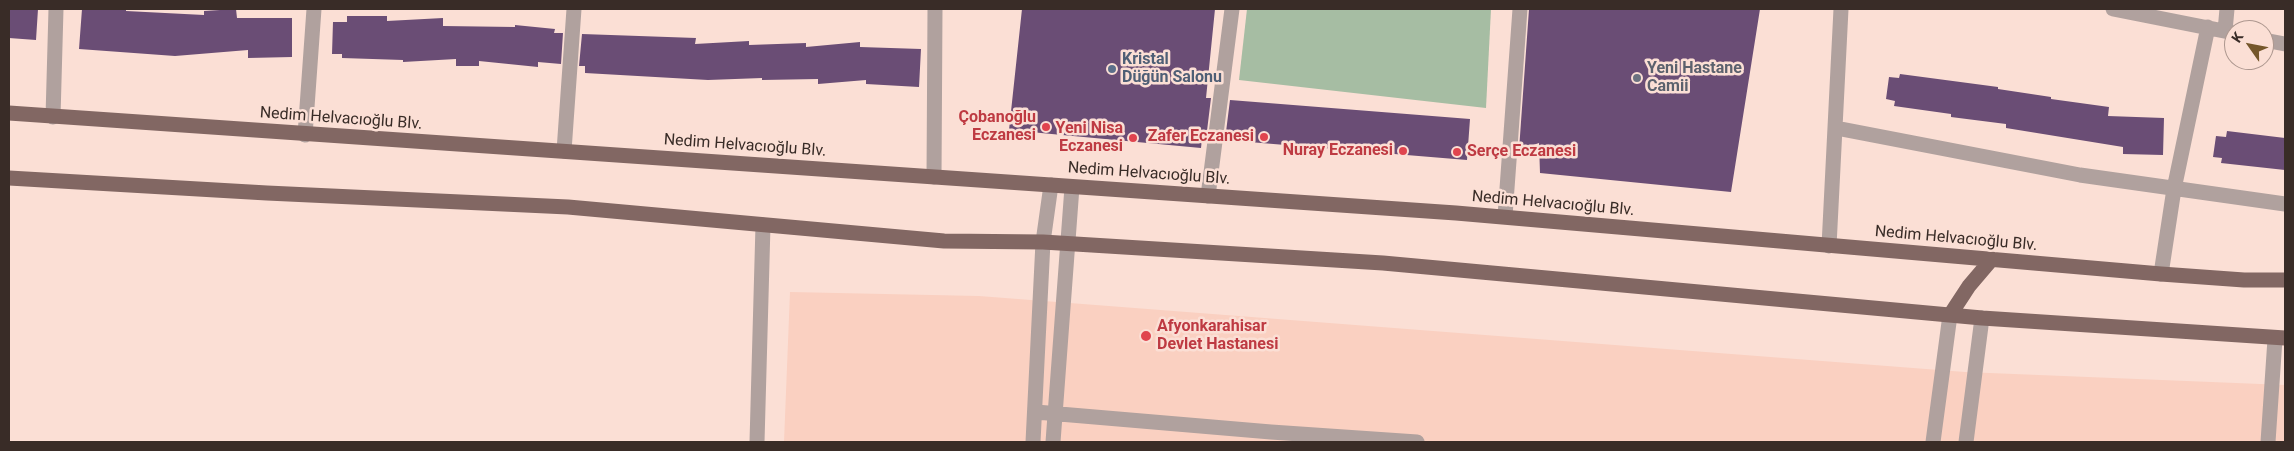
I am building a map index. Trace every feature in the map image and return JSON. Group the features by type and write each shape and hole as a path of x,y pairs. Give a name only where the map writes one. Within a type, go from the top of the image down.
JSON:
{"main road":[{"name":"Nedim Helvacıoğlu Blv.","path":"9,113 305,135 1505,216 2161,274 2244,280 2285,280"},
{"path":"9,178 267,193 568,207 944,241 1067,243 1383,263 1982,318 2280,338"},
{"path":"1950,315 1969,286 1992,259"}],"street":[{"path":"53,116 56,9"},
{"path":"305,135 314,9"},
{"path":"564,151 574,9"},
{"path":"934,177 935,9"},
{"path":"1208,196 1232,9"},
{"path":"1505,216 1520,9"},
{"path":"1829,246 1842,9"},
{"path":"2113,9 2224,31"},
{"path":"2161,274 2174,189 2208,27"},
{"path":"1836,128 2080,175 2285,204"},
{"path":"1033,442 1043,242 1051,185"},
{"path":"1053,442 1072,187"},
{"path":"757,442 763,225"},
{"path":"1933,442 1950,315"},
{"path":"1966,442 1982,318"},
{"path":"2268,442 2280,338"},
{"path":"1036,412 1417,442"}],"shaded area":[{"name":"Afyonkarahisar Devlet Hastanesi","path":"790,292 979,296 1965,372 2285,385 2285,442 784,442"}],"green space":[{"path":"1247,9 1491,9 1486,108 1239,80"}],"building":[{"path":"9,9 38,9 36,40 9,38"},
{"path":"82,9 126,9 126,11 204,15 204,11 236,9 237,18 292,18 292,57 248,58 248,50 175,56 79,49"},
{"name":"Kristal Düğün Salonu","path":"1022,9 1215,9 1206,98 1211,98 1206,139 1202,139 1201,148 1009,130"},
{"name":"Yeni Hastane Camii","path":"1529,9 1760,9 1731,192 1540,173 1539,143 1519,150"},
{"path":"347,16 387,16 387,21 443,18 443,26 515,27 515,25 555,29 554,33 563,33 561,64 538,62 538,67 479,61 479,66 456,66 456,59 403,62 403,60 342,58 342,54 332,54 333,22 347,22"},
{"path":"582,34 696,38 695,44 749,41 749,45 806,43 806,47 860,42 860,47 921,49 919,87 866,84 866,80 818,84 818,79 762,80 762,78 708,80 585,73 585,66 579,66"},
{"path":"1900,74 1998,87 1998,89 2051,97 2051,99 2109,107 2108,116 2164,118 2163,155 2123,154 2123,147 2006,128 2006,124 1951,117 1951,114 1894,106 1895,101 1886,99 1889,77 1899,78"},
{"path":"1230,100 1470,119 1467,160 1225,140"},
{"path":"2227,131 2285,138 2285,170 2221,163 2222,158 2213,157 2216,136 2226,137"}],"place":[{"name":"Kristal Düğün Salonu","path":"1112,69"},
{"name":"Yeni Hastane Camii","path":"1637,78"},
{"name":"Çobanoğlu Eczanesi","path":"1046,127"},
{"name":"Zafer Eczanesi","path":"1264,137"},
{"name":"Yeni Nisa Eczanesi","path":"1133,138"},
{"name":"Nuray Eczanesi","path":"1403,151"},
{"name":"Serçe Eczanesi","path":"1457,152"},
{"name":"Afyonkarahisar Devlet Hastanesi","path":"1146,336"}]}
